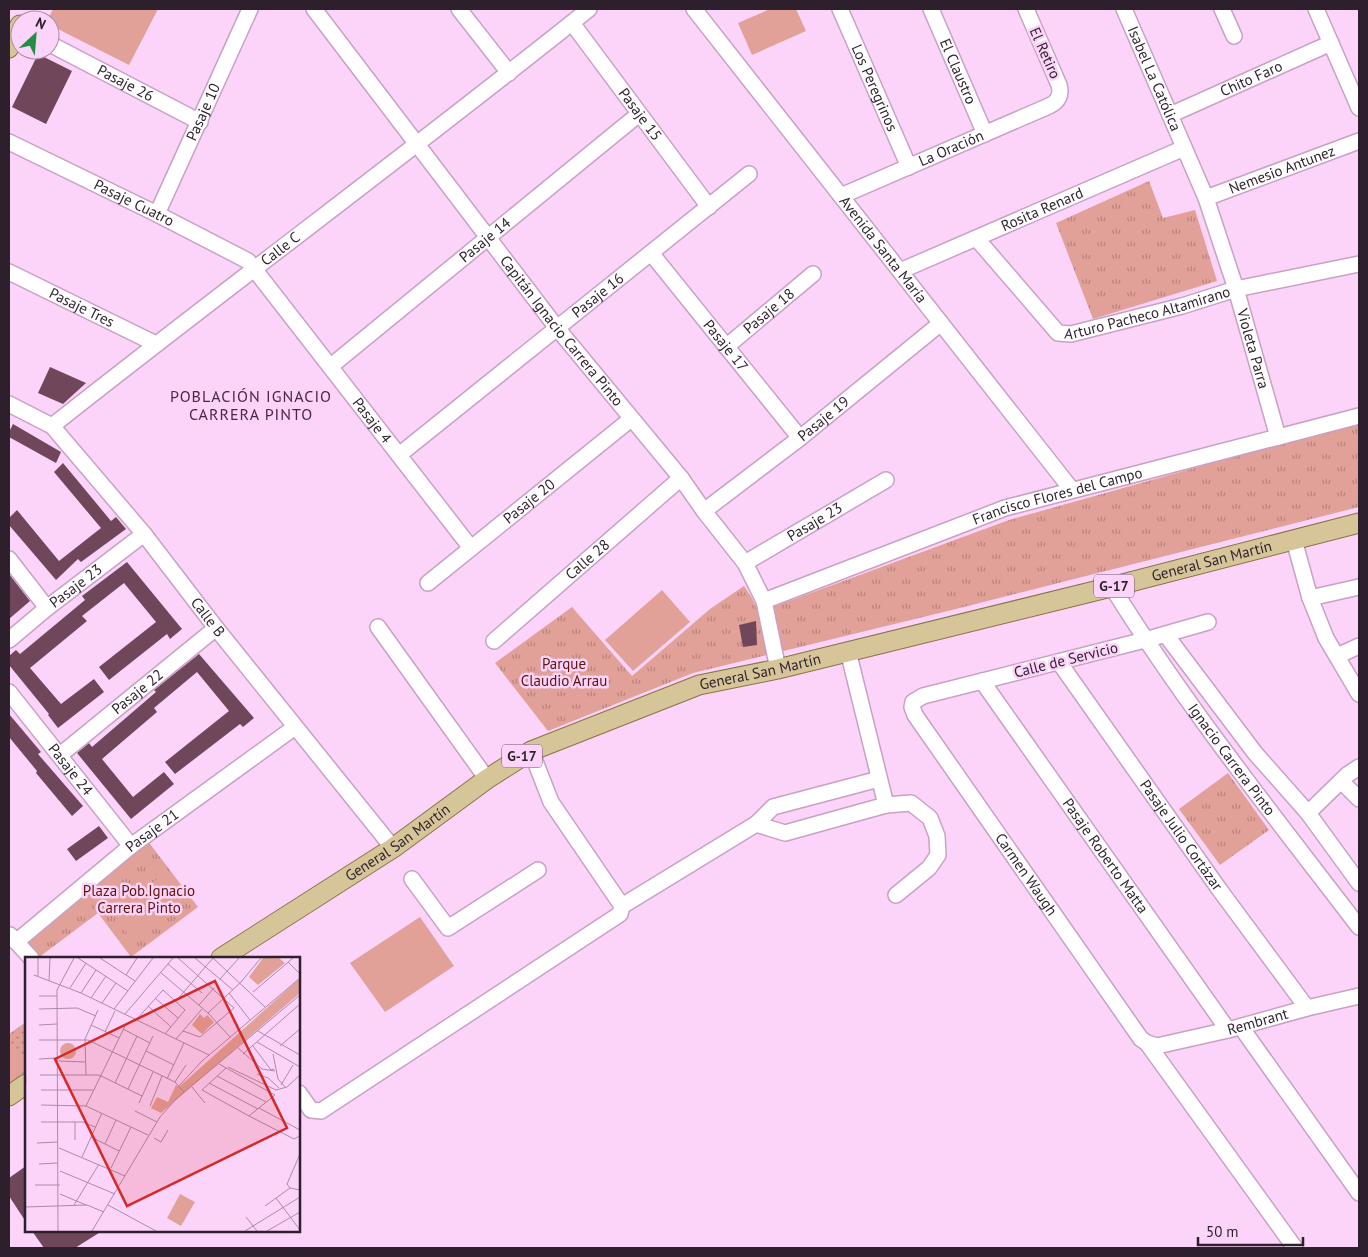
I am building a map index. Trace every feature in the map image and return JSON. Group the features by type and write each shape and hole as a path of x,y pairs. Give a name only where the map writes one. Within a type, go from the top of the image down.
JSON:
{"main road":[{"name":"General San Martín","path":"223,957 393,848 487,779 531,751 699,685 778,669 1112,587 1359,523"},
{"path":"9,1096 25,1085"}],"street":[{"name":"Pasaje 10","path":"157,214 250,9"},
{"name":"Capitán Ignacio Carrera Pinto","path":"314,9 418,144 487,238 557,328 681,478 745,564 764,601 778,669"},
{"path":"459,9 509,73"},
{"name":"Calle C","path":"52,426 418,144 589,9"},
{"name":"Avenida Santa María","path":"694,9 1072,490"},
{"name":"Los Peregrinos","path":"840,9 908,167"},
{"name":"El Claustro","path":"931,9 985,134"},
{"name":"El Retiro","path":"1026,9 1059,85 1059,98"},
{"name":"Isabel La Católica","path":"1124,9 1184,148"},
{"path":"1222,9 1234,36"},
{"path":"1316,9 1359,108"},
{"name":"Pasaje 15","path":"572,23 709,207"},
{"name":"Chito Faro","path":"1170,115 1331,43"},
{"name":"Pasaje 26","path":"60,49 200,122"},
{"name":"La Oración","path":"841,196 1049,106 1059,98"},
{"name":"Pasaje 14","path":"331,366 639,114"},
{"name":"Nemesio Antunez","path":"1206,198 1359,141"},
{"name":"Pasaje Cuatro","path":"9,142 157,214 248,261 255,269"},
{"name":"Violeta Parra","path":"1184,148 1206,198 1236,289 1278,437"},
{"name":"Rosita Renard","path":"900,271 1184,148"},
{"name":"Pasaje 16","path":"399,455 750,174"},
{"name":"Arturo Pacheco Altamirano","path":"977,239 1058,333 1071,334 1182,306 1236,289 1359,264"},
{"name":"Pasaje 17","path":"651,253 800,438"},
{"name":"Pasaje 4","path":"255,269 471,548"},
{"name":"Pasaje Tres","path":"9,272 156,344"},
{"name":"Pasaje 18","path":"726,347 813,274"},
{"name":"Pasaje 19","path":"704,511 800,438 941,323"},
{"name":"Calle B","path":"9,404 52,426 144,534 216,628 393,848"},
{"name":"Francisco Flores del Campo","path":"764,601 1005,508 1359,416"},
{"name":"Pasaje 20","path":"428,583 632,419"},
{"name":"Calle 28","path":"494,641 681,478"},
{"name":"Pasaje 23","path":"745,564 886,480"},
{"name":"Pasaje 23","path":"9,640 47,608 144,534"},
{"path":"1294,540 1310,598 1326,638 1359,694"},
{"path":"9,559 47,608"},
{"name":"Ignacio Carrera Pinto","path":"1112,587 1145,640 1232,760 1359,927"},
{"path":"1310,598 1359,587"},
{"name":"Calle de Servicio","path":"923,696 1166,635 1208,622"},
{"path":"378,627 487,779"},
{"name":"Pasaje 22","path":"60,755 216,628"},
{"path":"1166,635 1256,753 1308,814 1359,883"},
{"path":"1338,656 1359,646"},
{"path":"848,651 886,805"},
{"name":"Pasaje Julio Cortázar","path":"1059,662 1307,1008"},
{"name":"Pasaje Roberto Matta","path":"982,681 1234,1029 1359,1192"},
{"name":"Pasaje 24","path":"9,692 131,846"},
{"name":"Carmen Waugh","path":"923,696 913,702 912,708 915,715 1142,1039 1152,1044"},
{"name":"Pasaje 21","path":"12,938 131,846 295,727"},
{"path":"531,751 551,802 622,906"},
{"path":"1308,814 1353,770 1359,768"},
{"path":"300,1094 311,1110 321,1111 620,914 622,906 756,824 773,806 879,779"},
{"path":"1341,782 1359,799"},
{"path":"756,824 785,834 886,805 911,803 930,818 937,836 938,855 929,868 896,895"},
{"path":"412,879 448,928 538,870"},
{"path":"12,938 30,957"},
{"name":"Rembrant","path":"1152,1044 1234,1029 1307,1008 1359,996"},
{"path":"1152,1044 1295,1248"}],"green space":[{"path":"158,9 129,65 60,30 60,10 53,10"},
{"path":"770,9 796,9 806,31 752,55 738,23"},
{"path":"1149,181 1163,218 1195,210 1217,281 1093,319 1056,223"},
{"name":"Parque Claudio Arrau","path":"1359,422 1359,507 956,609 693,673 548,731 495,663 572,607 632,676 710,609 744,586 759,612 1009,520"},
{"path":"662,590 690,622 633,671 605,640"},
{"path":"1228,773 1269,830 1220,865 1179,809"},
{"name":"Plaza Pob.Ignacio Carrera Pinto","path":"147,840 198,907 131,957 98,913 39,957 37,957 25,938"},
{"path":"161,877 182,908 133,942 112,910"},
{"path":"420,917 454,966 385,1012 350,963"},
{"path":"25,1023 25,1073 9,1084 9,1034"},
{"path":"9,1040 25,1064 25,1071 9,1082"}],"building":[{"path":"35,60 50,60 72,71 46,124 12,107"},
{"path":"50,367 86,383 63,404 38,393"},
{"path":"13,424 61,452 56,463 9,437"},
{"path":"63,463 111,521 116,517 126,529 81,562 78,559 56,580 9,525 9,518 17,510 59,561 101,528 54,472"},
{"path":"127,562 182,629 170,639 167,634 109,680 99,667 156,622 124,583 82,616 87,621 30,668 61,704 94,679 104,692 58,728 9,665 9,656 16,650 20,654 85,600 82,596"},
{"path":"9,574 30,601 9,619"},
{"path":"756,621 757,645 743,647 739,625"},
{"path":"199,654 254,718 243,727 240,724 175,774 165,762 229,711 197,672 154,708 157,712 102,759 133,797 164,772 174,784 131,819 77,753 89,743 92,747 156,692 154,690"},
{"path":"9,714 41,752 38,754 83,806 72,816 9,737"},
{"path":"99,826 108,838 76,861 67,849"},
{"path":"25,1167 25,1220 9,1196 9,1178"},
{"path":"33,1232 100,1232 75,1248 44,1248"}],"district":[{"name":"POBLACIÓN IGNACIO CARRERA PINTO","path":"251,405"}]}
